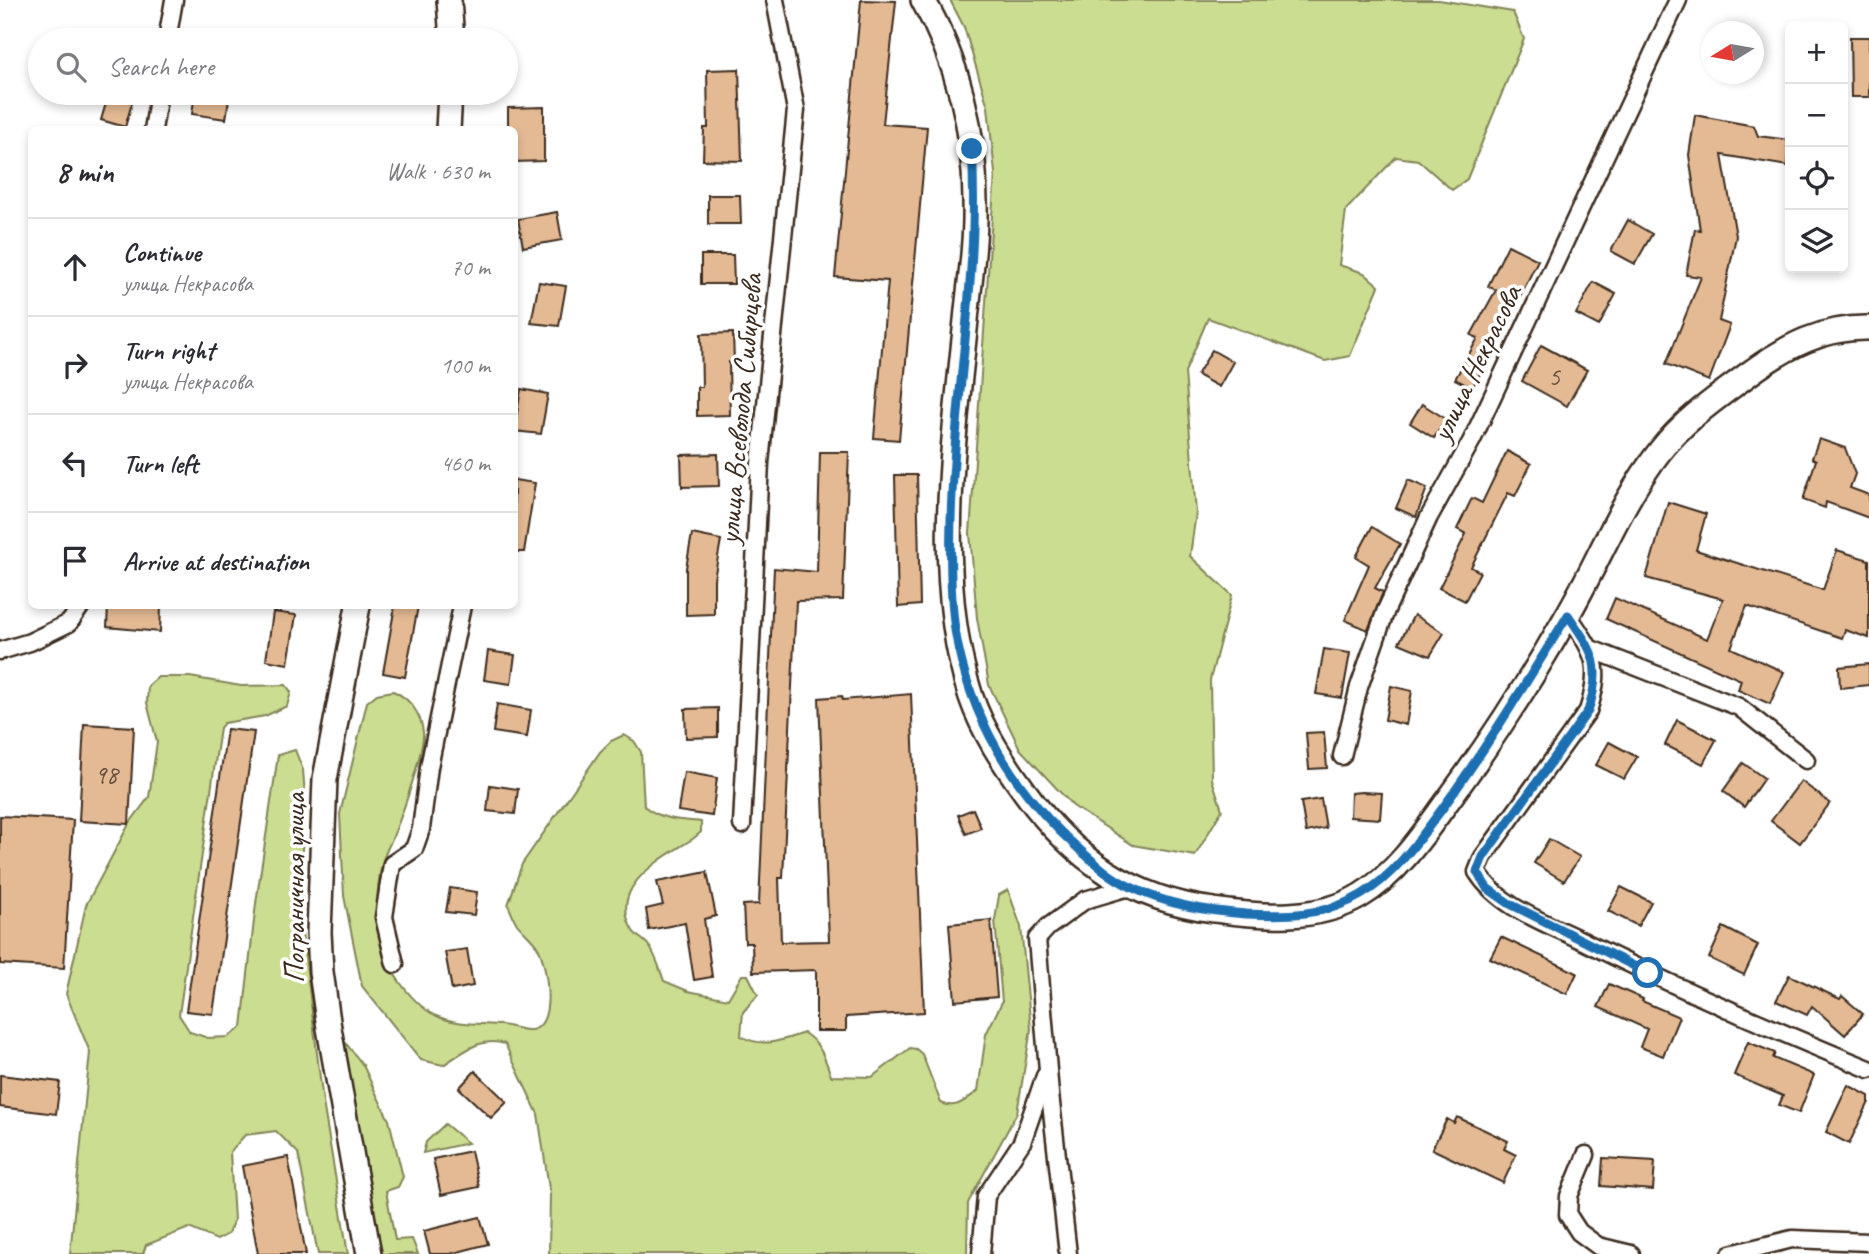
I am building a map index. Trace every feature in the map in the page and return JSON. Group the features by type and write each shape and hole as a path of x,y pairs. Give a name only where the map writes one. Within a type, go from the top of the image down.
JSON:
{"main road":[{"path":"449,0 451,28"},
{"path":"923,0 953,64 965,106 972,149 975,201 972,256 953,453 952,490 951,593 962,665 972,700 987,735 1031,800 1066,838 1103,871 1129,887 1184,906 1266,915 1305,913 1335,907 1361,895 1392,871 1474,765 1568,615 1631,492 1661,449 1692,416 1771,358 1807,338 1828,332 1869,328"},
{"path":"448,126 449,105"},
{"name":"Пограничная улица","path":"357,609 325,779 319,932 321,972 329,1028 369,1254"}],"street":[{"path":"169,28 174,0"},
{"name":"улица Всеволода Сибирцева","path":"741,825 760,463 796,110 775,0"},
{"name":"улица Некрасова","path":"1342,756 1359,687 1386,610 1429,517 1472,440 1678,0"},
{"path":"154,126 157,105"},
{"path":"0,652 30,642 69,623 79,609"},
{"path":"395,964 384,917 393,864 414,849 421,829 429,767 461,609"},
{"path":"1568,615 1591,649 1596,686 1588,711 1483,857 1477,872 1487,888 1510,904 1648,973 1869,1069"},
{"path":"1591,649 1739,708 1805,760"},
{"path":"1067,1252 1037,939 1048,927 1084,900 1129,887"},
{"path":"981,1254 986,1196 1022,1142 1048,1067"},
{"path":"1586,1155 1569,1196 1569,1215 1579,1232 1598,1246 1631,1254"},
{"path":"1731,1254 1792,1239 1869,1242"}],"green space":[{"path":"950,0 1439,0 1513,12 1524,39 1467,179 1452,190 1418,160 1396,157 1346,210 1339,265 1364,273 1379,286 1350,356 1325,361 1208,318 1185,372 1196,513 1190,556 1232,595 1210,680 1212,779 1222,810 1195,856 1133,845 1073,806 1020,749 989,685 977,618 970,533 995,173 988,107 964,27"},
{"path":"158,677 190,677 241,686 286,685 291,692 287,706 265,716 224,723 220,728 179,1015 190,1032 208,1038 228,1037 242,1027 256,903 278,755 295,750 303,770 305,795 301,868 302,931 323,1102 348,1254 318,1254 298,1153 276,1131 245,1135 230,1152 234,1220 228,1234 217,1240 189,1228 146,1245 143,1254 70,1254 90,1052 66,994 86,905 129,824 149,797 157,742 147,703 148,686"},
{"path":"393,691 409,702 417,713 422,725 423,740 408,795 382,864 378,893 379,933 382,949 402,985 424,1008 445,1019 527,1030 539,1026 547,1007 544,967 536,945 517,924 508,905 522,864 600,752 611,741 624,735 634,741 641,752 644,806 664,817 701,822 701,832 654,864 633,887 627,900 627,915 633,931 651,950 664,981 688,991 728,999 742,975 748,975 758,995 743,1012 741,1036 765,1043 804,1033 818,1047 831,1076 872,1077 910,1048 922,1054 941,1103 956,1105 978,1091 986,1034 1002,1002 995,920 999,895 1008,890 1021,927 1031,1029 1017,1113 968,1203 967,1254 549,1254 550,1195 538,1114 505,1044 480,1044 443,1065 421,1060 362,986 344,896 340,814 367,702 377,694"},
{"path":"337,1032 363,1065 389,1120 403,1177 398,1187 386,1191 395,1240 412,1239 418,1254 378,1254"},
{"path":"445,1124 468,1143 423,1153 426,1142"}],"building":[{"path":"861,0 896,1 883,124 927,127 899,440 874,438 888,281 835,277"},
{"path":"1850,37 1869,37 1869,97 1851,97"},
{"path":"739,69 742,161 703,160 704,128 708,128 707,70"},
{"path":"105,105 131,105 125,126 101,120"},
{"path":"193,105 228,105 226,119 192,114"},
{"path":"544,107 544,161 518,162 518,126 508,126 508,108"},
{"path":"1695,115 1754,126 1758,136 1785,139 1785,166 1722,155 1736,236 1719,321 1730,325 1709,381 1666,364 1701,277 1686,275 1695,229 1700,230 1689,155"},
{"path":"708,195 740,195 741,224 708,224"},
{"path":"557,212 562,240 523,247 518,219"},
{"path":"1628,220 1652,234 1635,264 1611,251"},
{"path":"1508,245 1538,260 1512,313 1514,314 1472,388 1455,379 1478,338 1471,335 1496,290 1488,286"},
{"path":"701,255 733,255 734,284 701,284"},
{"path":"539,282 566,286 559,326 531,323"},
{"path":"1593,282 1616,294 1599,326 1576,314"},
{"path":"733,333 734,362 729,362 730,415 697,416 697,387 702,387 701,334"},
{"path":"1541,345 1587,370 1567,406 1522,381"},
{"path":"1212,350 1233,362 1219,387 1197,375"},
{"path":"521,389 548,394 541,434 518,431"},
{"path":"1422,404 1446,419 1434,438 1410,423"},
{"path":"1819,439 1845,448 1855,474 1850,488 1869,495 1869,518 1826,502 1825,508 1803,500 1816,460 1812,458"},
{"path":"1507,451 1531,464 1515,496 1508,493 1471,567 1480,572 1465,601 1439,588 1466,534 1457,529 1472,498 1482,503"},
{"path":"820,452 849,452 843,600 796,601 783,878 779,878 781,942 829,941 819,698 842,696 843,700 911,694 924,1012 846,1017 846,1031 816,1031 816,970 753,972 752,943 745,943 743,905 759,904 774,568 817,572"},
{"path":"718,454 719,486 682,487 681,455"},
{"path":"895,475 917,475 920,605 898,607"},
{"path":"1408,480 1427,488 1416,517 1396,508"},
{"path":"518,481 535,483 524,552 518,552"},
{"path":"1668,502 1706,514 1696,550 1823,590 1837,550 1869,560 1869,638 1845,630 1842,638 1747,606 1731,648 1784,672 1770,704 1738,690 1741,680 1606,619 1615,598 1707,639 1723,599 1646,578"},
{"path":"1372,527 1400,544 1375,588 1383,592 1368,630 1345,620 1369,565 1356,557"},
{"path":"692,534 721,540 714,579 714,614 686,615 686,568"},
{"path":"108,609 161,609 160,632 107,627"},
{"path":"394,609 417,609 405,677 383,673"},
{"path":"273,612 296,615 288,664 266,660"},
{"path":"1414,615 1444,633 1430,656 1399,643"},
{"path":"1324,649 1350,653 1342,698 1316,694"},
{"path":"488,651 515,655 511,684 484,680"},
{"path":"1869,664 1869,685 1840,688 1839,667"},
{"path":"1391,686 1412,691 1406,725 1385,720"},
{"path":"497,704 531,710 527,737 493,732"},
{"path":"718,708 718,737 686,738 685,709"},
{"path":"1677,720 1716,740 1703,764 1665,745"},
{"path":"84,724 134,727 129,824 79,821"},
{"path":"227,729 254,732 213,1014 186,1011"},
{"path":"1324,732 1327,768 1309,769 1306,733"},
{"path":"1609,742 1637,757 1624,779 1596,765"},
{"path":"1743,763 1764,778 1744,807 1723,791"},
{"path":"684,772 717,778 712,816 678,811"},
{"path":"1801,781 1830,803 1800,843 1771,821"},
{"path":"490,785 518,789 515,814 487,811"},
{"path":"1351,793 1382,793 1380,819 1350,817"},
{"path":"1321,799 1326,828 1306,832 1301,802"},
{"path":"973,809 981,828 966,834 958,815"},
{"path":"0,816 73,820 64,968 0,964"},
{"path":"1549,839 1580,857 1564,881 1534,863"},
{"path":"707,872 716,916 704,919 712,977 694,980 685,923 649,930 646,909 663,905 657,882"},
{"path":"1621,887 1651,902 1638,926 1608,911"},
{"path":"450,888 477,892 474,915 446,912"},
{"path":"991,920 997,997 955,1001 949,924"},
{"path":"1723,927 1758,945 1744,975 1709,958"},
{"path":"1501,937 1577,973 1567,994 1490,958"},
{"path":"467,949 473,986 452,990 445,952"},
{"path":"1789,975 1840,999 1842,996 1863,1014 1845,1035 1812,1006 1807,1015 1776,1001"},
{"path":"1609,984 1679,1017 1663,1056 1640,1047 1647,1029 1598,1007"},
{"path":"1748,1042 1775,1053 1773,1058 1814,1075 1799,1113 1779,1105 1783,1096 1734,1075"},
{"path":"475,1071 507,1102 491,1118 459,1088"},
{"path":"0,1075 60,1082 56,1114 0,1107"},
{"path":"1848,1085 1869,1096 1869,1102 1849,1144 1826,1132"},
{"path":"1457,1117 1508,1141 1504,1149 1516,1155 1503,1183 1432,1149 1447,1119 1454,1123"},
{"path":"471,1151 479,1187 441,1195 433,1159"},
{"path":"288,1157 306,1254 258,1254 242,1166"},
{"path":"1603,1158 1655,1161 1653,1190 1601,1186"},
{"path":"480,1217 488,1244 450,1254 430,1254 424,1231"}],"route":[{"path":"972,149 975,201 953,453 951,593 955,631 972,700 987,735 1031,800 1066,838 1103,871 1129,887 1156,898 1184,906 1266,915 1305,913 1335,907 1361,895 1392,871 1427,829 1474,765 1568,615 1591,649 1595,666 1596,686 1588,711 1483,857 1477,872 1487,888 1510,904 1648,973"}]}
